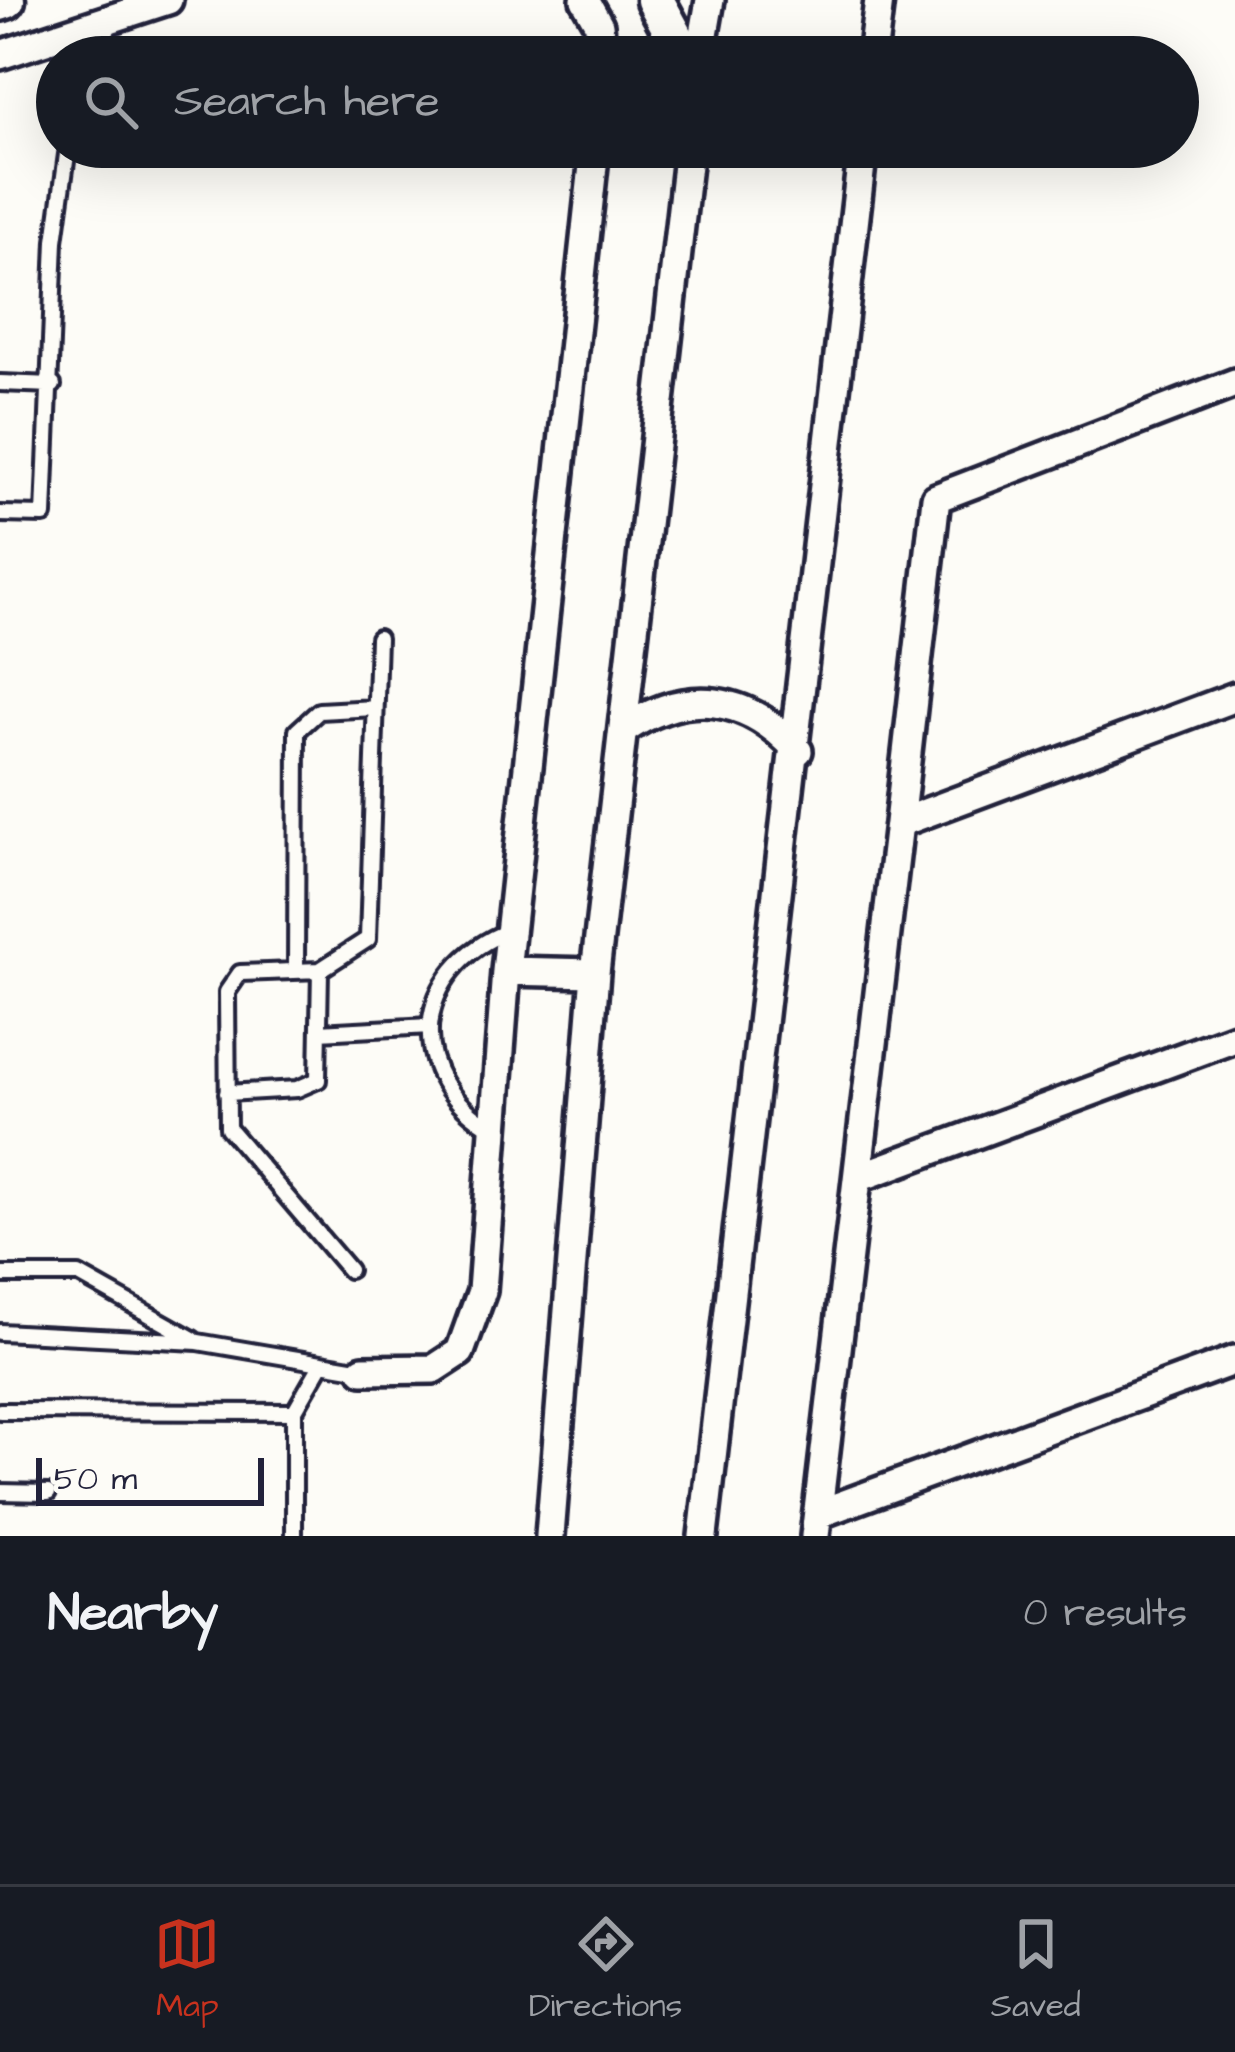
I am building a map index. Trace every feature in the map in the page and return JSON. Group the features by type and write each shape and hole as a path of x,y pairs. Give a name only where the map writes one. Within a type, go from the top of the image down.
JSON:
{"street":[{"path":"52,36 169,0"},
{"path":"585,0 600,36"},
{"path":"655,0 675,36"},
{"path":"704,36 710,0"},
{"path":"875,36 879,0"},
{"path":"0,55 36,42"},
{"path":"363,1370 434,1369 460,1352 482,1292 506,970 593,168"},
{"path":"550,1536 596,974 687,168"},
{"path":"704,1536 798,752 861,168"},
{"path":"1235,383 937,498 817,1525 1235,1360"},
{"path":"898,824 1235,697"},
{"path":"623,730 667,706 716,700 747,709 776,727 798,752"},
{"path":"506,970 596,974"},
{"path":"860,1177 1235,1038"}],"lane":[{"path":"106,36 113,14"},
{"path":"0,514 44,515 55,241 65,168"},
{"path":"0,383 52,385"},
{"path":"350,1270 228,1128 227,992 232,980 254,970 320,970 368,939 378,638"},
{"path":"296,968 297,731 319,711 375,708"},
{"path":"495,1130 472,1117 439,1077 430,1025 435,999 455,965 486,940 511,930"},
{"path":"227,1093 314,1084 320,1072 320,970"},
{"path":"319,1032 430,1025"},
{"path":"0,1275 79,1275 198,1342"},
{"path":"0,1332 198,1342 363,1370"},
{"path":"294,1536 294,1412 321,1365"},
{"path":"0,1411 294,1412"},
{"path":"0,1492 48,1493"}]}
